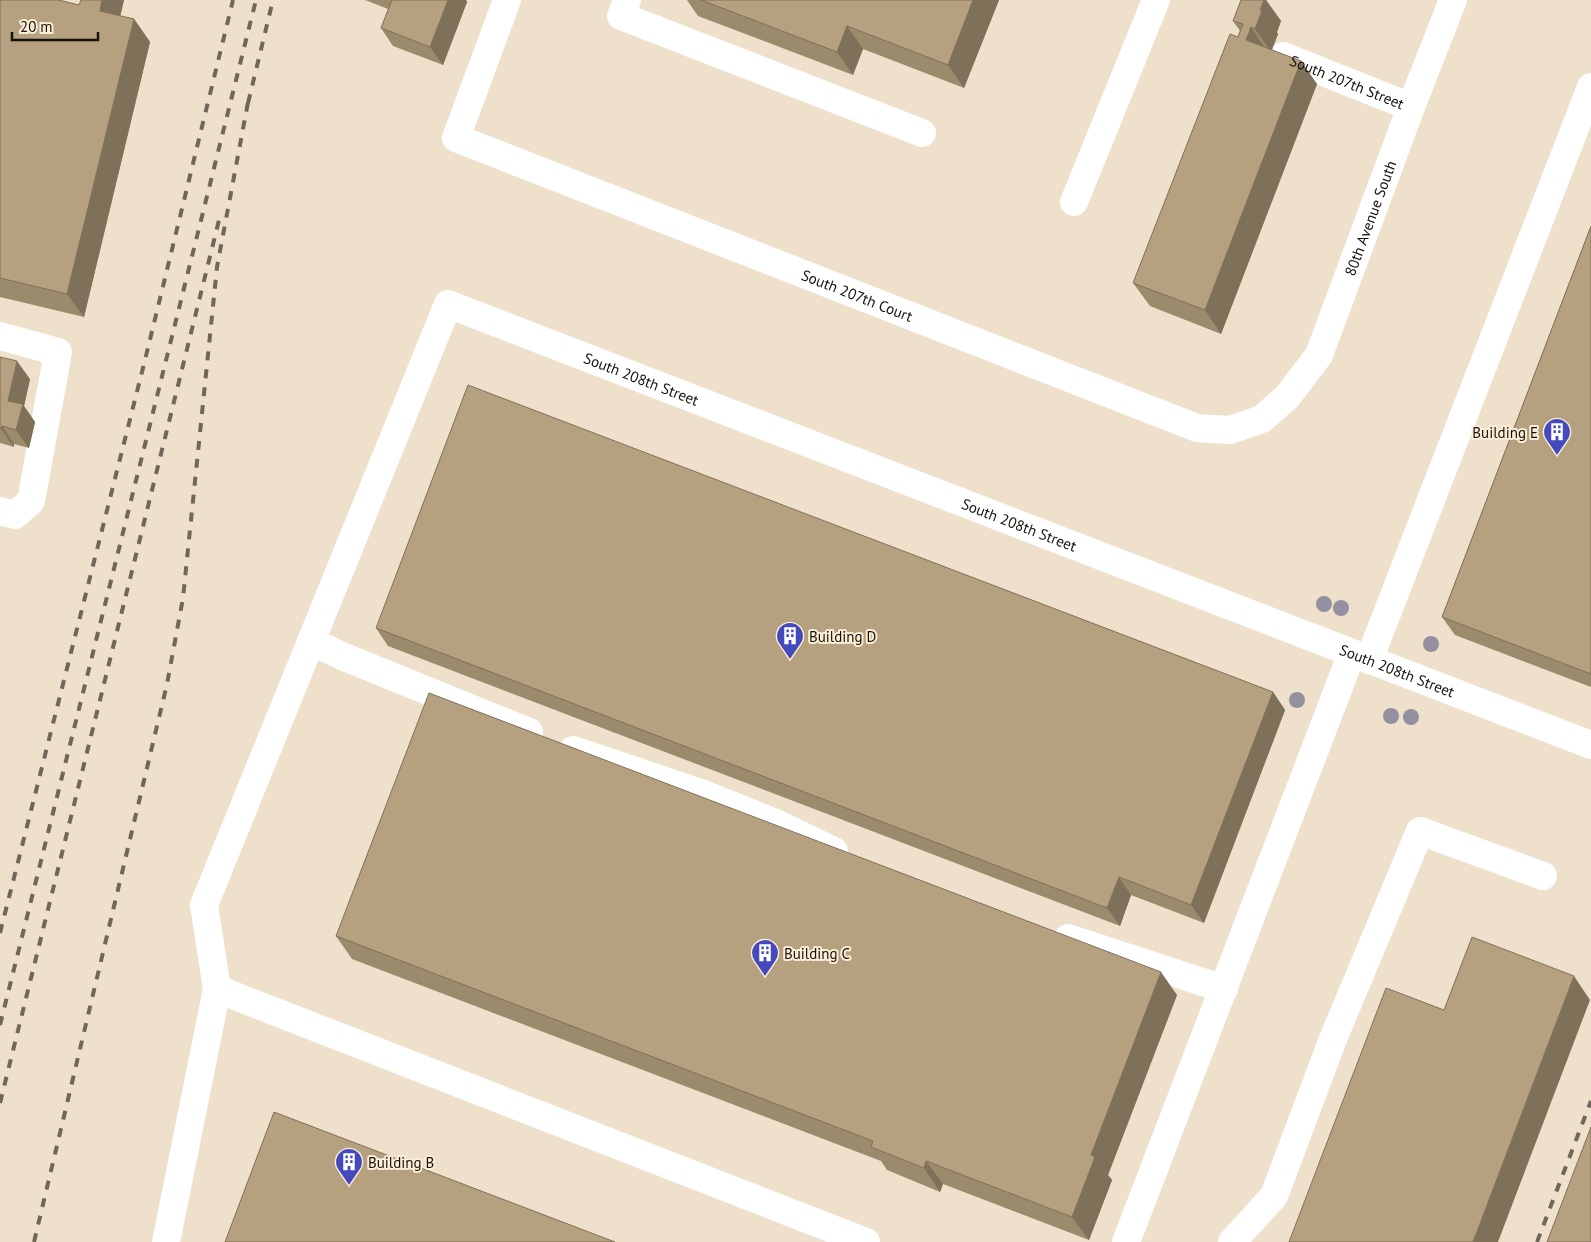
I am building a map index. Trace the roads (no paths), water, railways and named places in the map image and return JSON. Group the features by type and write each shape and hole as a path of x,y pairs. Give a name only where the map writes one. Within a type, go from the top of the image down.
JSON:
{"street":[{"name":"South 207th Court","path":"507,0 456,138 1197,428 1230,430 1262,419"},
{"path":"627,0 621,16 922,133"},
{"path":"1074,202 1156,0"},
{"name":"80th Avenue South","path":"1262,419 1287,397 1318,355 1453,0"},
{"name":"South 207th Street","path":"1282,56 1411,107"},
{"path":"1126,1242 1224,988 1361,657 1591,87"},
{"name":"South 208th Street","path":"311,641 448,304 1591,745"},
{"path":"0,336 58,352 31,500 15,515 0,511"},
{"path":"166,1242 217,989 204,906 311,641 342,656 575,750 701,792 778,824 842,855 861,862"},
{"path":"1232,1242 1274,1196 1333,1039 1420,831 1543,876"},
{"path":"1044,929 1081,943 1224,988"},
{"path":"217,989 866,1242"}],"railway":[{"path":"0,933 143,368 233,0"},
{"path":"0,1025 256,0"},
{"path":"248,103 273,0"},
{"path":"34,1242 167,684 183,598 217,267 249,97"},
{"path":"0,1103 221,212"},
{"path":"1537,1242 1591,1101"}],"place":[{"name":"Building E","path":"1557,456"},
{"name":"Building D","path":"790,660"},
{"name":"Building C","path":"765,977"},
{"name":"Building B","path":"349,1186"}]}
